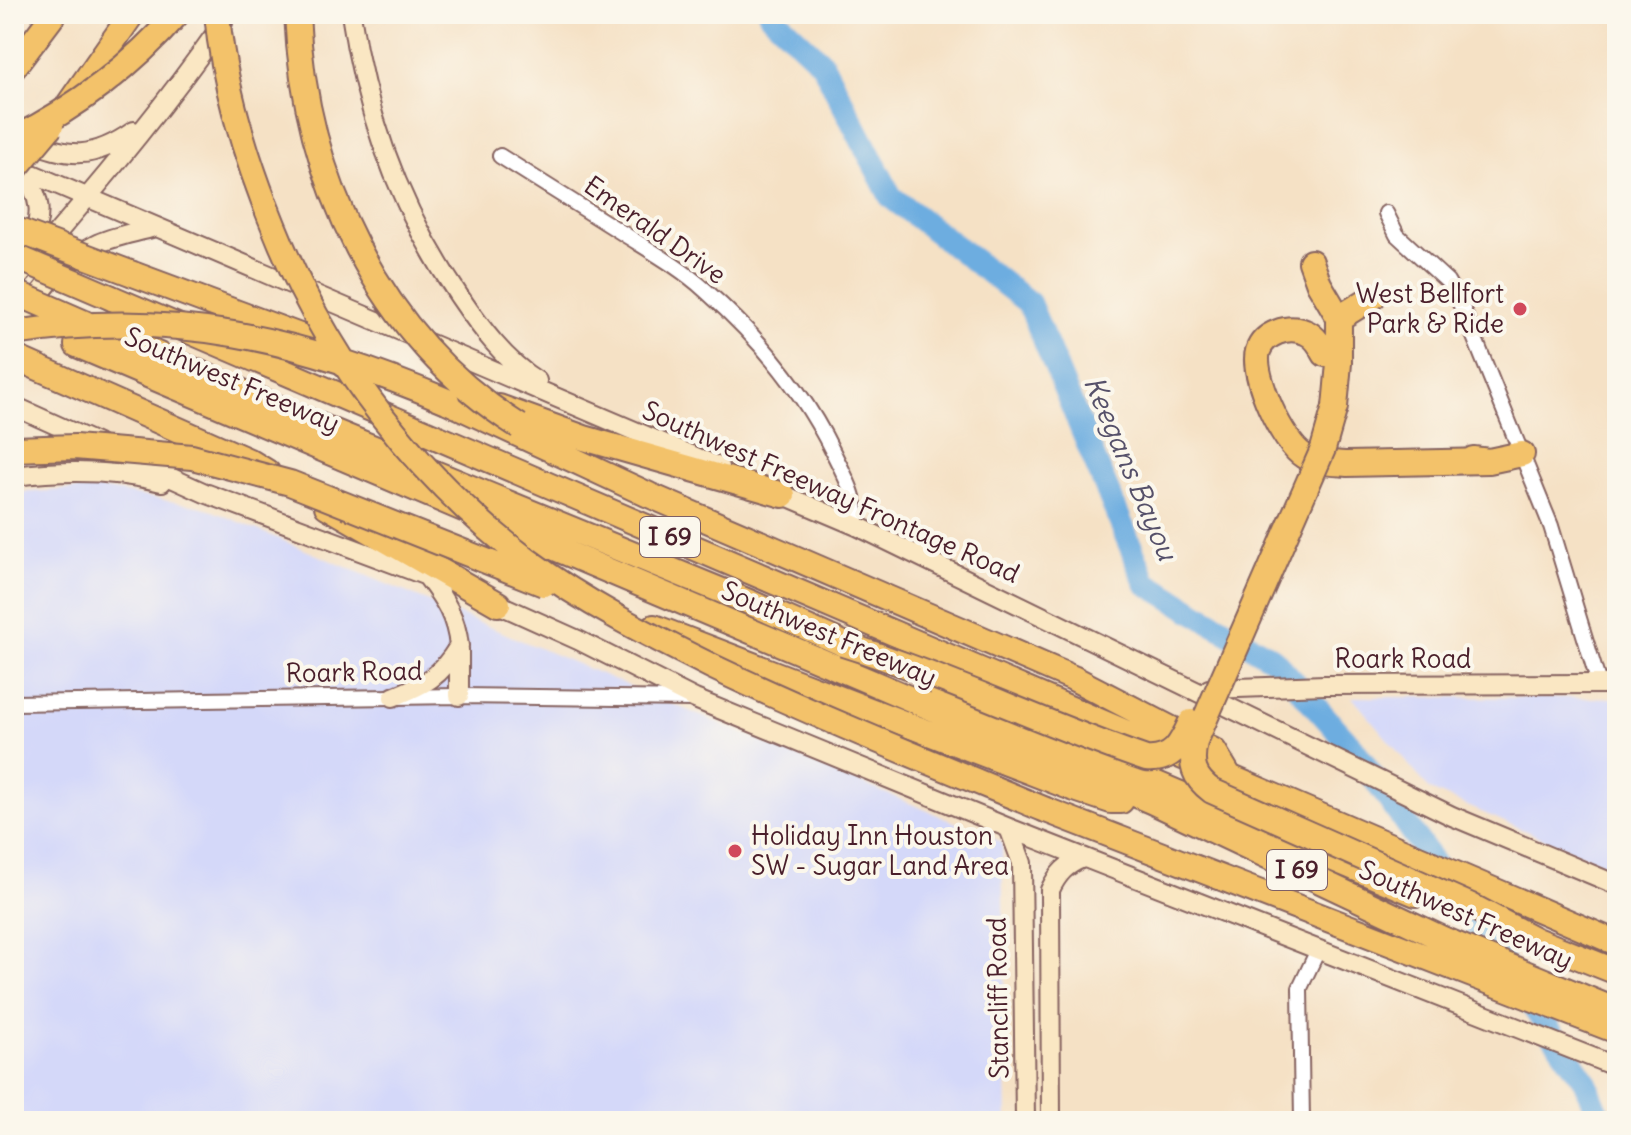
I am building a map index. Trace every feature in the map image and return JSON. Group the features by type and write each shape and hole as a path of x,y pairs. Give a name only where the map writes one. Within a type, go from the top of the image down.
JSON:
{"highway":[{"path":"14,66 54,14"},
{"path":"16,168 69,104 132,14"},
{"path":"14,138 46,123 122,68 177,14"},
{"path":"217,14 233,105 254,176 292,270 315,316 384,420 418,459 490,530 570,589 634,628 770,694 1046,810 1473,976 1615,1017"},
{"path":"297,14 301,66 317,148 329,185 360,255 386,297 435,357 479,397 549,448"},
{"path":"14,229 227,310 584,438 783,495"},
{"path":"1315,273 1329,315 1339,363 1323,449 1195,742 1192,756 1194,773 1198,781 1212,791 1469,905 1532,938"},
{"path":"16,276 84,335 299,417 735,596 999,717 1223,813 1469,916 1617,972"},
{"name":"Southwest Freeway","path":"16,276 112,298 1617,943"},
{"path":"1329,315 1373,297"},
{"path":"843,644 898,661 1146,759 1166,757 1181,744 1330,406 1325,354 1329,315"},
{"name":"Southwest Freeway","path":"14,318 84,335 1151,801 1615,1017"},
{"path":"14,331 92,325 190,328 266,339 347,361 393,378 615,479 1073,678 1214,751 1229,776"},
{"path":"1325,354 1306,332 1287,329 1266,340 1259,351 1257,367 1281,431 1290,445 1305,457 1419,453 1489,461 1522,454"},
{"path":"14,357 249,461 498,604"},
{"path":"14,449 75,447 192,457 304,488 594,604 1072,788 1111,801 1151,801"}],"main road":[{"path":"16,276 88,198 155,117 229,14"},
{"path":"351,14 374,123 405,201 439,267 475,320 513,362 528,375 581,407"},
{"path":"14,138 57,152 89,155 117,143 155,117"},
{"path":"16,168 35,191 40,219 16,276"},
{"name":"Southwest Freeway Frontage Road","path":"16,168 857,526 1452,816 1617,885"},
{"path":"14,331 42,290 78,255 106,240 155,227"},
{"path":"14,406 205,493 498,604 695,699 1083,858 1614,1066"},
{"path":"14,476 42,473 147,478 205,493"},
{"path":"426,576 446,601 454,617 459,646 459,696"},
{"path":"393,697 428,683 447,666 459,646"},
{"name":"Roark Road","path":"1190,690 1246,686 1608,684"},
{"name":"Stancliff Road","path":"1009,828 1022,863 1025,1121"},
{"name":"Stancliff Road","path":"1051,1121 1050,890 1057,875 1067,865 1083,858"}],"street":[{"name":"Emerald Drive","path":"500,156 645,247 703,288 745,330 799,392 827,439 849,484 857,509 857,526"},
{"path":"1386,213 1397,235 1447,281 1462,307 1551,526 1608,684"},
{"name":"Roark Road","path":"14,703 459,696 695,699"},
{"path":"1302,1121 1300,988 1318,950"},
{"path":"1023,958 1049,958"}],"shaded area":[{"path":"96,488 203,507 1002,842 1007,1121 14,1121 14,493"},
{"path":"1352,697 1617,698 1617,870 1430,790"}],"waterway":[{"name":"Keegans Bayou","path":"770,14 822,63 891,197 1029,303 1146,583 1273,659 1353,748 1585,1081 1601,1121"}],"place":[{"name":"West Bellfort Park & Ride","path":"1520,309"},
{"name":"Holiday Inn Houston SW - Sugar Land Area","path":"735,851"}]}
